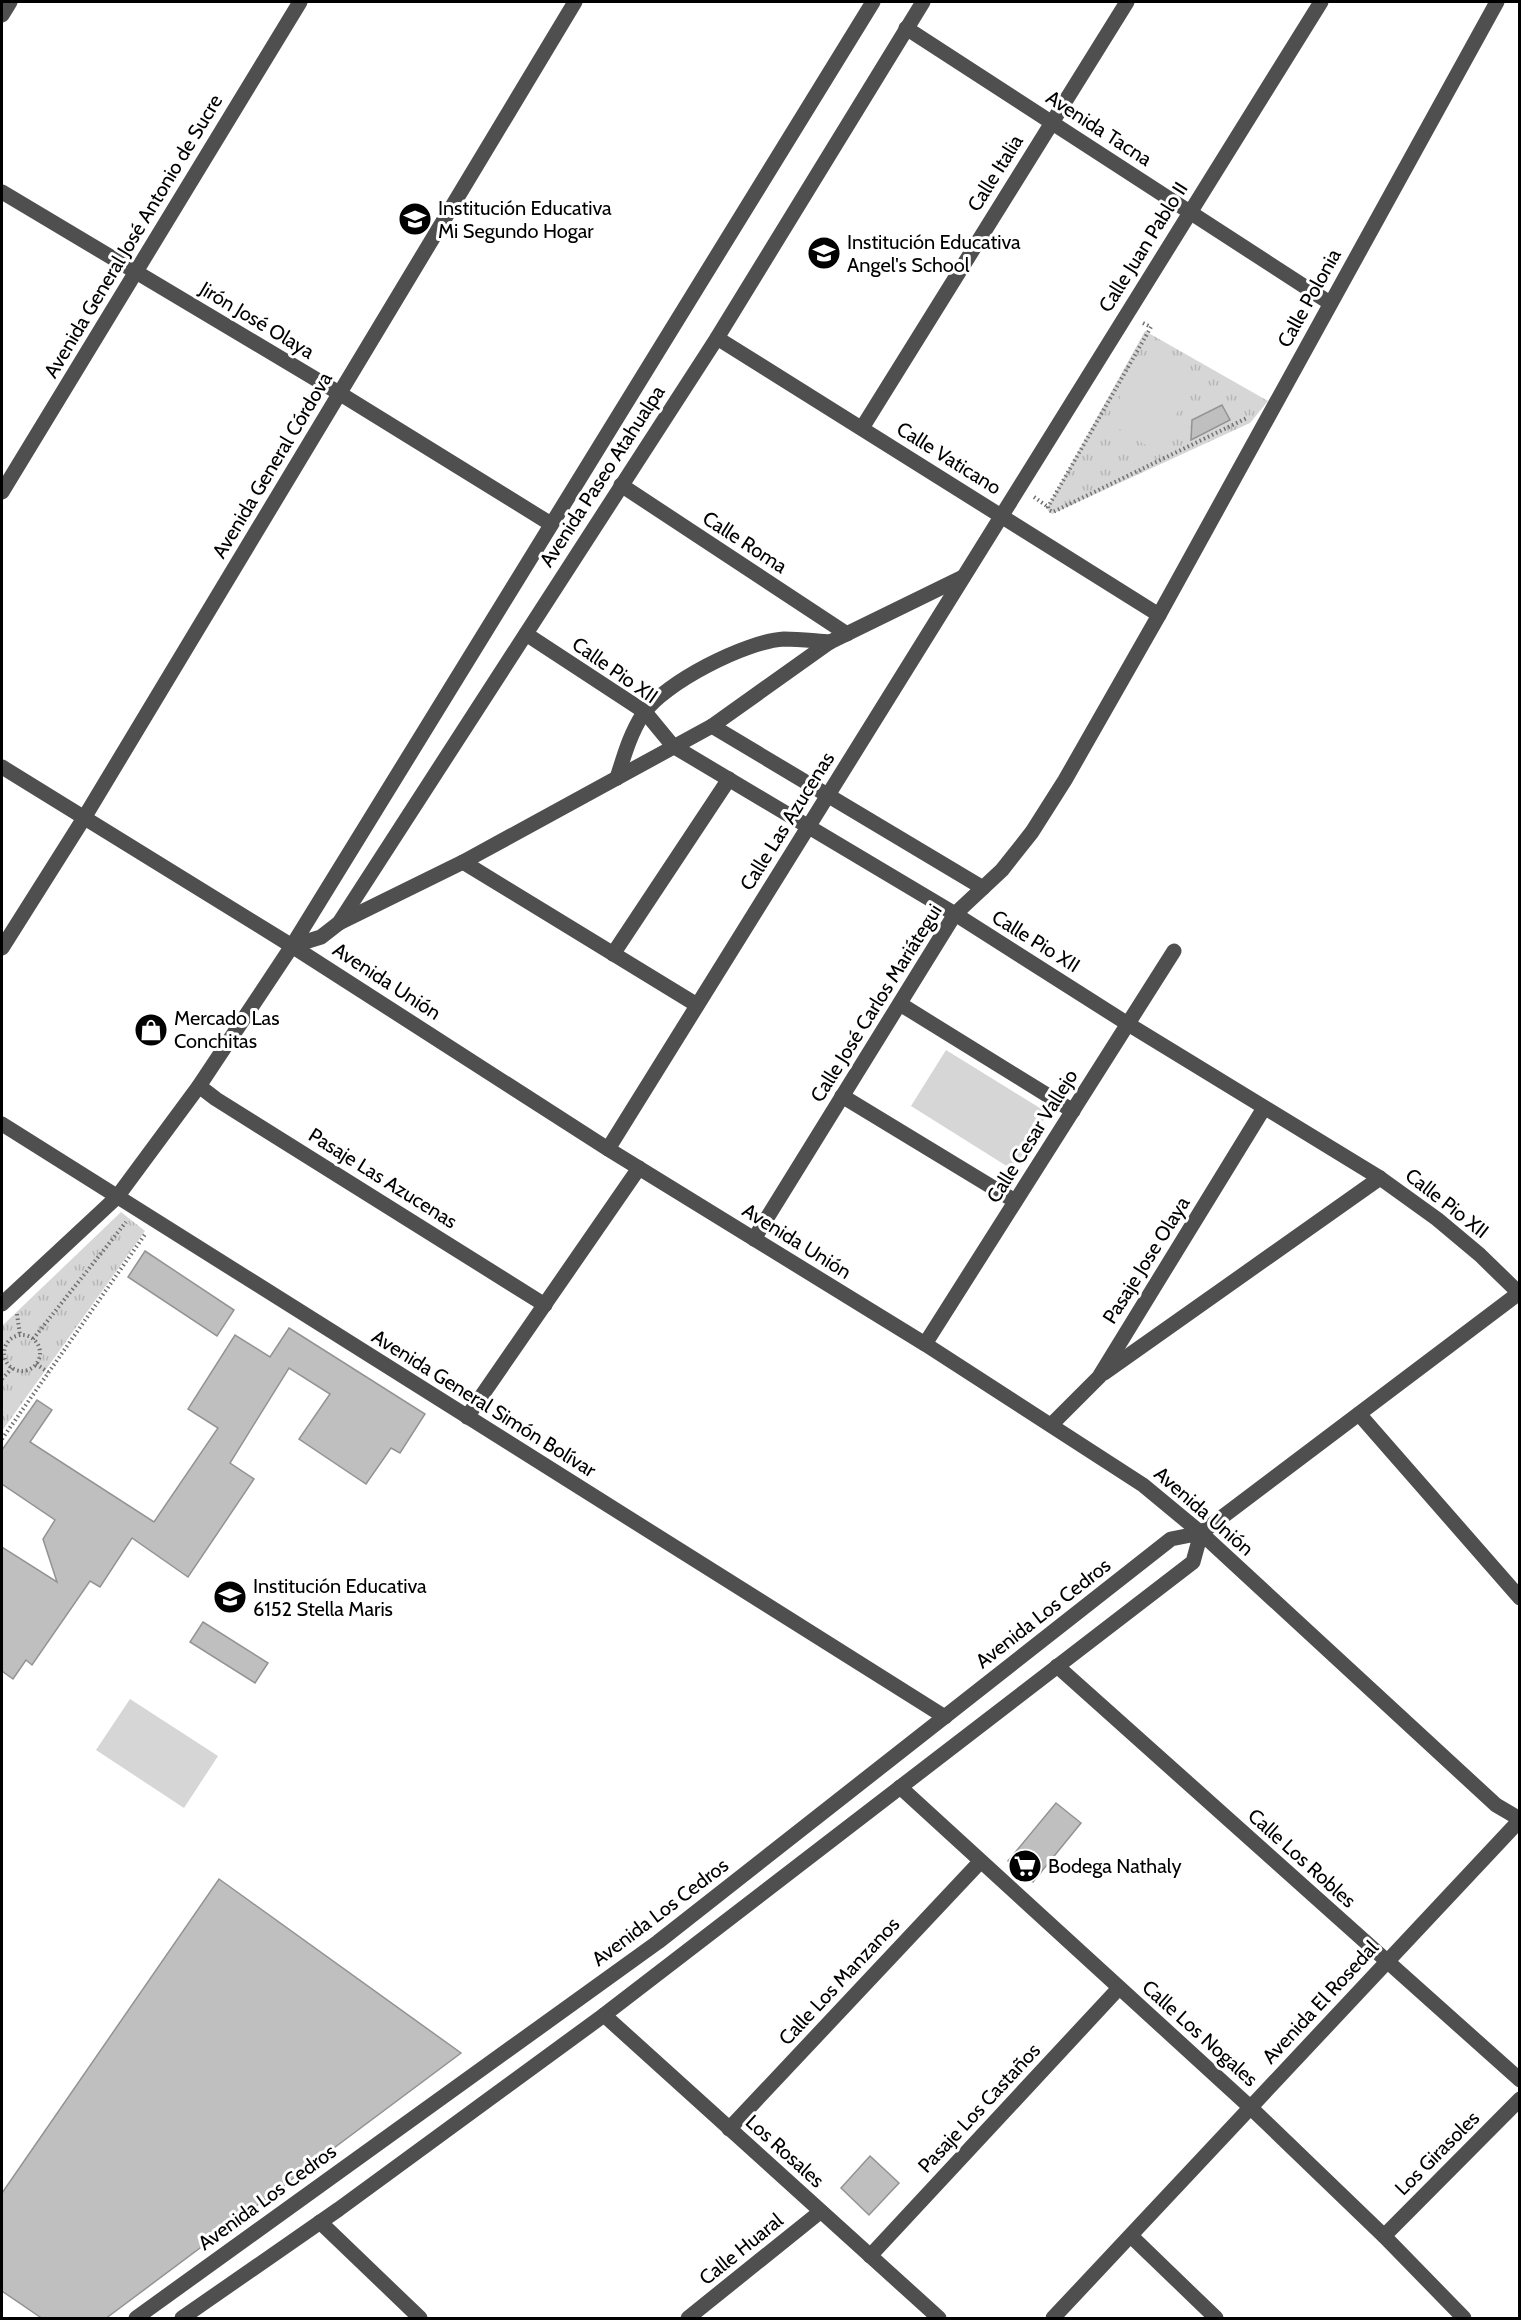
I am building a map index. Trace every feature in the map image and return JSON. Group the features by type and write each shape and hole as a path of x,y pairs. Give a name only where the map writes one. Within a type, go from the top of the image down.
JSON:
{"street":[{"path":"2,15 10,2"},
{"name":"Avenida General José Antonio de Sucre","path":"2,492 300,2"},
{"name":"Avenida General Córdova","path":"2,948 84,818 575,2"},
{"name":"Avenida Paseo Atahualpa","path":"292,946 321,937 339,923 717,338 923,2"},
{"name":"Calle Italia","path":"862,428 1127,2"},
{"name":"Calle Juan Pablo II","path":"1001,516 1321,2"},
{"name":"Calle Polonia","path":"1159,615 1497,2"},
{"name":"Avenida Paseo Atahualpa","path":"2,1304 117,1197 199,1086 292,946 869,3"},
{"name":"Avenida Tacna","path":"906,28 1330,303"},
{"name":"Jirón José Olaya","path":"2,192 339,393 551,524"},
{"name":"Calle Vaticano","path":"717,338 1159,615"},
{"name":"Calle Roma","path":"621,485 847,634"},
{"name":"Calle Las Azucenas","path":"608,1149 1001,516"},
{"path":"339,923 463,862 712,726 830,642 963,577"},
{"name":"Calle José Carlos Mariátegui","path":"754,1239 955,915 1002,870 1032,832 1159,615"},
{"name":"Calle Pio XII","path":"526,634 645,712 674,746 955,915 1380,1178 1437,1219 1480,1255 1519,1294"},
{"path":"617,778 629,740 645,712 669,689 698,670 745,649 782,639 830,642"},
{"name":"Calle Pio XII","path":"712,726 983,888"},
{"name":"Avenida Unión","path":"2,767 292,946 608,1149 925,1344 1143,1485 1201,1533 1496,1805 1520,1819"},
{"path":"613,954 729,779"},
{"path":"463,862 697,1005"},
{"name":"Calle Cesar Vallejo","path":"925,1344 1174,951"},
{"path":"900,1004 1073,1111"},
{"name":"Pasaje Las Azucenas","path":"199,1086 216,1099 545,1305"},
{"path":"842,1096 1015,1201"},
{"name":"Pasaje Jose Olaya","path":"1052,1424 1099,1377 1264,1108"},
{"name":"Avenida General Simón Bolívar","path":"2,1124 945,1717"},
{"path":"467,1417 639,1168"},
{"path":"1099,1377 1380,1178"},
{"name":"Avenida Los Cedros","path":"136,2319 658,1942 1171,1539 1201,1533 1519,1294"},
{"path":"1359,1413 1520,1598"},
{"path":"182,2319 320,2222 604,2015 1193,1562 1201,1533"},
{"name":"Calle Los Robles","path":"1057,1666 1520,2080"},
{"name":"Calle Los Nogales","path":"900,1787 1250,2107 1384,2236 1464,2319"},
{"name":"Avenida El Rosedal","path":"1053,2319 1520,1819"},
{"name":"Calle Los Manzanos","path":"729,2129 980,1862"},
{"name":"Pasaje Los Castaños","path":"870,2256 1119,1988"},
{"name":"Los Rosales","path":"604,2015 939,2319"},
{"name":"Los Girasoles","path":"1384,2236 1520,2099"},
{"name":"Calle Huaral","path":"688,2319 820,2212"},
{"path":"320,2222 420,2319"},
{"path":"1131,2236 1216,2319"}],"path":[{"path":"1127,313 1151,327 1094,424 1048,507 1049,510 1053,512 1274,405"},
{"path":"33,1339 130,1217"},
{"path":"2,1439 147,1231"},
{"path":"16,1310 20,1335"},
{"path":"20,1335 33,1339 40,1350 36,1364 24,1371 12,1368 4,1358 3,1352 8,1341 20,1335"},
{"path":"36,1364 48,1372"},
{"path":"2,1379 12,1368"}],"green space":[{"path":"1145,331 1268,401 1250,423 1052,514 1047,508"},
{"path":"1151,348 1199,377 1154,450 1106,421"},
{"path":"946,1050 1048,1113 1013,1170 911,1106"},
{"path":"121,1212 145,1231 2,1431 2,1326"},
{"path":"130,1699 218,1756 184,1808 96,1750"}],"building":[{"path":"1222,405 1230,420 1191,440 1192,420"},
{"path":"145,1251 234,1310 217,1336 128,1277"},
{"path":"289,1328 425,1414 400,1453 391,1448 366,1484 299,1439 330,1394 289,1368 230,1463 254,1479 188,1577 132,1538 100,1587 90,1581 32,1665 26,1660 13,1679 2,1671 2,1547 57,1582 43,1539 55,1520 2,1484 2,1450 37,1400 52,1410 30,1442 154,1522 218,1428 188,1409 235,1335 270,1357"},
{"path":"203,1622 268,1663 255,1683 190,1642"},
{"path":"1056,1803 1081,1823 1033,1882 1008,1861"},
{"path":"219,1879 461,2053 105,2319 43,2319 2,2291 2,2193"},
{"path":"870,2156 899,2183 869,2215 841,2188"}],"place":[{"name":"Institución Educativa Mi Segundo Hogar","path":"415,219"},
{"name":"Institución Educativa Angel's School","path":"824,253"},
{"name":"Mercado Las Conchitas","path":"151,1030"},
{"name":"Institución Educativa 6152 Stella Maris","path":"230,1597"},
{"name":"Bodega Nathaly","path":"1025,1866"}]}
